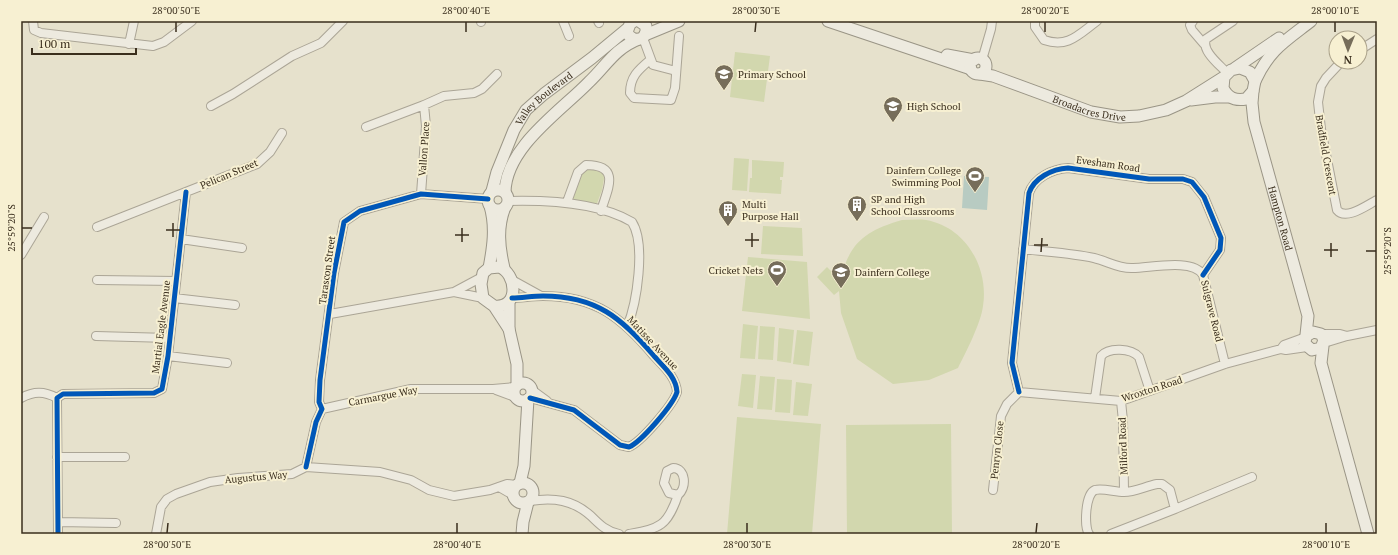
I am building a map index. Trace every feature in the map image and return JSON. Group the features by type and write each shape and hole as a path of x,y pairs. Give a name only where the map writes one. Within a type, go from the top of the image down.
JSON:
{"street":[{"path":"33,21 33,27 37,32 129,44 158,45 192,21"},
{"path":"129,44 134,21"},
{"path":"211,106 233,94 292,56 321,43 343,21"},
{"path":"563,21 569,36"},
{"name":"Valley Boulevard","path":"504,268 499,246 499,231 506,200 508,173 527,143 542,126 589,82 618,50 642,37 679,21"},
{"path":"828,21 892,42 907,44 955,57 979,66 991,29 992,21"},
{"path":"1035,21 1035,28 1044,40 1060,44 1067,42 1097,21"},
{"path":"1193,21 1190,25 1192,30 1204,44 1206,49 1229,73"},
{"path":"1204,44 1206,39 1233,21"},
{"name":"Broadacres Drive","path":"979,66 994,76 1073,107 1103,115 1120,117 1139,116 1166,110 1186,101 1303,21"},
{"path":"1254,86 1263,63 1273,50 1311,21"},
{"path":"642,37 630,37 633,23 646,26 642,37 650,60 655,66 676,71"},
{"name":"Valley Boulevard","path":"486,273 494,231 494,220 490,199 500,165 514,130 526,110 544,94 592,58 633,23"},
{"path":"650,60 636,71 630,84 630,93 634,98 664,101 671,100 675,88 678,36"},
{"path":"1368,45 1377,39"},
{"path":"592,58 601,69"},
{"path":"1229,73 1245,69 1253,76 1254,86"},
{"name":"Bradfield Crescent","path":"1334,70 1321,86 1318,102 1321,129 1337,210 1341,214 1347,214 1377,200"},
{"path":"1229,73 1223,88 1232,98"},
{"name":"Vallon Place","path":"366,127 444,96 474,93 482,89 497,74"},
{"name":"Broadacres Drive","path":"1186,101 1215,97 1246,99 1254,86"},
{"name":"Hampton Road","path":"1254,86 1252,103 1254,122 1308,316 1308,342"},
{"name":"Hampton Road","path":"1232,98 1254,122"},
{"name":"Vallon Place","path":"421,194 426,126 424,105"},
{"name":"Pelican Street","path":"97,227 263,160 282,133"},
{"path":"567,202 580,169 586,165 596,166 607,172 610,180 601,210"},
{"name":"Evesham Road","path":"1019,392 1012,363 1032,186 1049,172 1068,168 1149,179 1183,178 1192,182 1208,204 1221,238 1220,250 1203,276"},
{"path":"499,189 506,200 499,210 490,199 499,189"},
{"name":"Martial Eagle Avenue","path":"57,398 63,394 157,392 163,387 168,356 186,192"},
{"name":"Tarascon Street","path":"306,467 316,422 322,409 319,402 320,380 330,314 334,272 344,222 360,212 421,194 490,199"},
{"path":"506,200 567,202 601,210 625,218 632,222 638,235 638,259 633,309 627,327"},
{"path":"21,255 44,217"},
{"path":"181,239 242,248"},
{"name":"Sulgrave Road","path":"1024,250 1094,258 1124,268 1154,265 1190,267 1199,271 1203,276 1225,364"},
{"path":"330,314 454,292 486,273 504,268 509,273 512,280 509,329 523,392 525,427 522,534"},
{"path":"483,298 486,273"},
{"path":"97,280 176,281"},
{"name":"Matisse Avenue","path":"512,280 541,296"},
{"path":"454,292 483,298 494,306 509,329"},
{"name":"Matisse Avenue","path":"510,301 541,296 561,297 587,302 610,312 627,327 673,378 677,392 672,402 635,444 629,447"},
{"path":"174,298 235,305"},
{"path":"494,306 504,306 510,301"},
{"name":"Hampton Road","path":"1308,316 1322,339"},
{"path":"1322,339 1340,334 1347,336 1377,330"},
{"path":"1308,342 1313,332 1322,339"},
{"path":"96,336 169,338"},
{"path":"1308,342 1318,350 1322,339"},
{"path":"1321,363 1322,339"},
{"path":"1308,342 1321,363 1368,534"},
{"name":"Wroxton Road","path":"1019,392 1121,401 1225,364 1281,349 1286,350 1308,342"},
{"path":"1095,398 1101,356 1103,353 1114,350 1131,351 1139,357 1150,391"},
{"path":"168,356 227,363"},
{"name":"Carmargue Way","path":"322,409 411,389 493,389 523,392 574,410 620,445 629,447"},
{"path":"21,398 38,392 47,393 57,398 58,534"},
{"name":"Penryn Close","path":"993,490 1001,416 1006,404 1019,392"},
{"name":"Milford Road","path":"1121,401 1123,421 1124,492"},
{"path":"57,457 125,457"},
{"name":"Augustus Way","path":"156,534 161,507 167,499 176,494 210,482 238,478 292,474 306,467 380,472 411,480 429,490 454,496 499,487 574,504 586,512 605,529 619,534"},
{"path":"1111,534 1134,530 1175,509 1252,477"},
{"path":"1089,534 1086,527 1088,502 1091,493 1099,490 1124,492 1162,484 1170,490 1175,509"},
{"path":"629,534 651,530 664,524 668,520 678,495"},
{"path":"58,522 116,523"}],"green space":[{"path":"735,52 770,56 764,102 730,97"},
{"path":"734,158 749,159 747,191 732,190"},
{"path":"752,160 784,162 783,177 780,177 780,180 782,180 781,194 749,192 750,178 752,178"},
{"path":"586,165 605,173 602,190 596,206 570,199"},
{"path":"902,220 926,220 940,224 953,231 972,251 978,264 984,292 982,313 973,337 958,368 929,380 893,384 857,359 841,313 839,291 834,295 817,277 827,267 840,280 849,256 854,247 861,240 878,229"},
{"path":"763,226 802,228 803,256 761,254"},
{"name":"Cricket Nets","path":"748,257 807,262 810,319 742,311"},
{"path":"743,324 758,326 755,359 740,358"},
{"path":"760,326 775,327 773,360 758,359"},
{"path":"779,328 794,330 791,363 777,361"},
{"path":"797,330 813,332 809,366 793,364"},
{"path":"742,374 756,375 753,408 738,406"},
{"path":"760,376 775,377 772,410 757,409"},
{"path":"777,379 792,380 790,413 775,412"},
{"path":"796,382 812,384 808,416 793,415"},
{"path":"737,417 821,424 812,534 727,534"},
{"path":"951,424 952,534 847,534 846,425"}],"shaded area":[{"name":"Dainfern College Swimming Pool","path":"964,176 989,177 987,210 962,208"}],"cycle path":[{"path":"1019,392 1012,363 1029,193 1035,183 1044,175 1056,170 1068,168 1149,179 1183,179 1192,182 1204,197 1221,238 1220,250 1203,275"},
{"path":"58,534 57,398 63,394 154,393 162,389 168,356 186,192"},
{"path":"306,467 316,422 322,409 319,402 320,380 334,273 344,222 360,211 421,194 488,199"},
{"path":"512,298 543,296 562,297 593,305 606,312 619,320 631,331 665,368 672,377 677,392 670,405 656,422 641,438 629,447 620,445 574,410 530,398"}],"place":[{"name":"Primary School","path":"724,91"},
{"name":"High School","path":"893,123"},
{"name":"Dainfern College Swimming Pool","path":"975,193"},
{"name":"SP and High School Classrooms","path":"857,222"},
{"name":"Multi Purpose Hall","path":"728,227"},
{"name":"Cricket Nets","path":"777,287"},
{"name":"Dainfern College","path":"841,289"}]}
